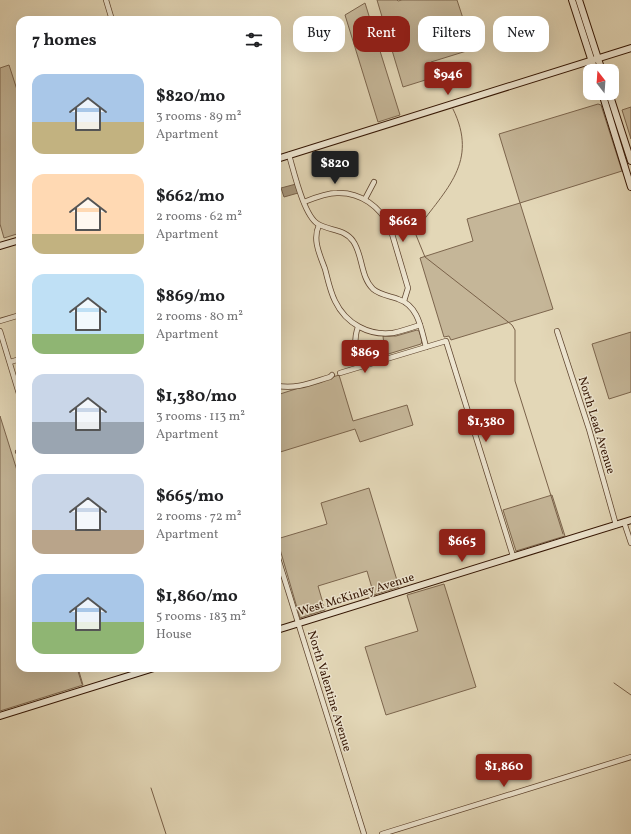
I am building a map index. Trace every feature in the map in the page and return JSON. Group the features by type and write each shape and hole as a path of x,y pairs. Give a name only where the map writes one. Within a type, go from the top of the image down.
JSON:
{"main road":[{"path":"572,0 594,59 597,64"},
{"path":"579,0 594,64"},
{"path":"281,158 631,48"},
{"path":"604,100 631,187"},
{"path":"611,100 631,161"},
{"path":"0,246 16,241"},
{"name":"West McKinley Avenue","path":"281,629 631,520"},
{"path":"0,716 141,672"}],"street":[{"path":"106,0 111,16"},
{"path":"289,155 308,214 319,225 342,232 349,236 357,247 365,276 372,288 380,294 404,301 411,306 420,325 426,347"},
{"path":"365,199 374,182"},
{"path":"304,202 324,195 337,193 349,194 365,199 376,207 382,213 390,227 408,288 404,301"},
{"path":"390,227 407,222"},
{"path":"319,225 316,233 316,243 333,296 342,313 358,327 372,332 389,333 420,325"},
{"path":"0,321 16,316"},
{"path":"355,356 354,338 358,327"},
{"path":"0,331 16,383"},
{"name":"North Lead Avenue","path":"557,331 587,422 616,524"},
{"path":"340,373 446,341 513,556"},
{"path":"10,362 16,360"},
{"path":"281,387 290,388 303,386 332,375"},
{"path":"624,522 631,543"},
{"name":"North Valentine Avenue","path":"281,576 298,623 364,834"},
{"path":"382,834 631,757"}],"shaded area":[{"path":"377,0 457,0 462,16 418,16 418,52 463,52 431,62 435,77 403,87 393,52 410,52 410,16 382,16"},
{"path":"365,3 369,16 353,16 353,41 345,15"},
{"path":"356,52 380,52 400,115 378,122"},
{"path":"9,65 16,87 16,234 4,238 0,224 0,68"},
{"path":"598,104 601,105 622,171 520,203 499,134"},
{"path":"631,107 631,139 622,110"},
{"path":"296,184 298,193 284,197 281,188"},
{"path":"520,203 553,309 451,340 449,336 444,337 420,258 473,241 467,219"},
{"path":"417,330 419,331 422,341 421,344 385,355 383,336 396,336"},
{"path":"631,332 631,392 609,399 592,344"},
{"path":"339,375 353,421 407,405 413,425 360,442 355,429 281,452 281,394"},
{"path":"0,416 16,467 16,672 79,672 83,685 0,711"},
{"path":"369,488 399,587 374,595 367,571 318,586 325,610 300,618 281,553 281,538 327,524 321,503"},
{"path":"552,495 565,536 516,551 503,510"},
{"path":"444,584 476,687 386,715 365,647 418,631 407,595"}],"waterway":[{"path":"453,109 460,128 462,144 461,160 456,174 439,201 417,229 416,235 425,257 512,325 515,330 515,381 563,534"},
{"path":"78,672 82,684"},
{"path":"614,683 631,695"},
{"path":"151,788 166,834"}]}
